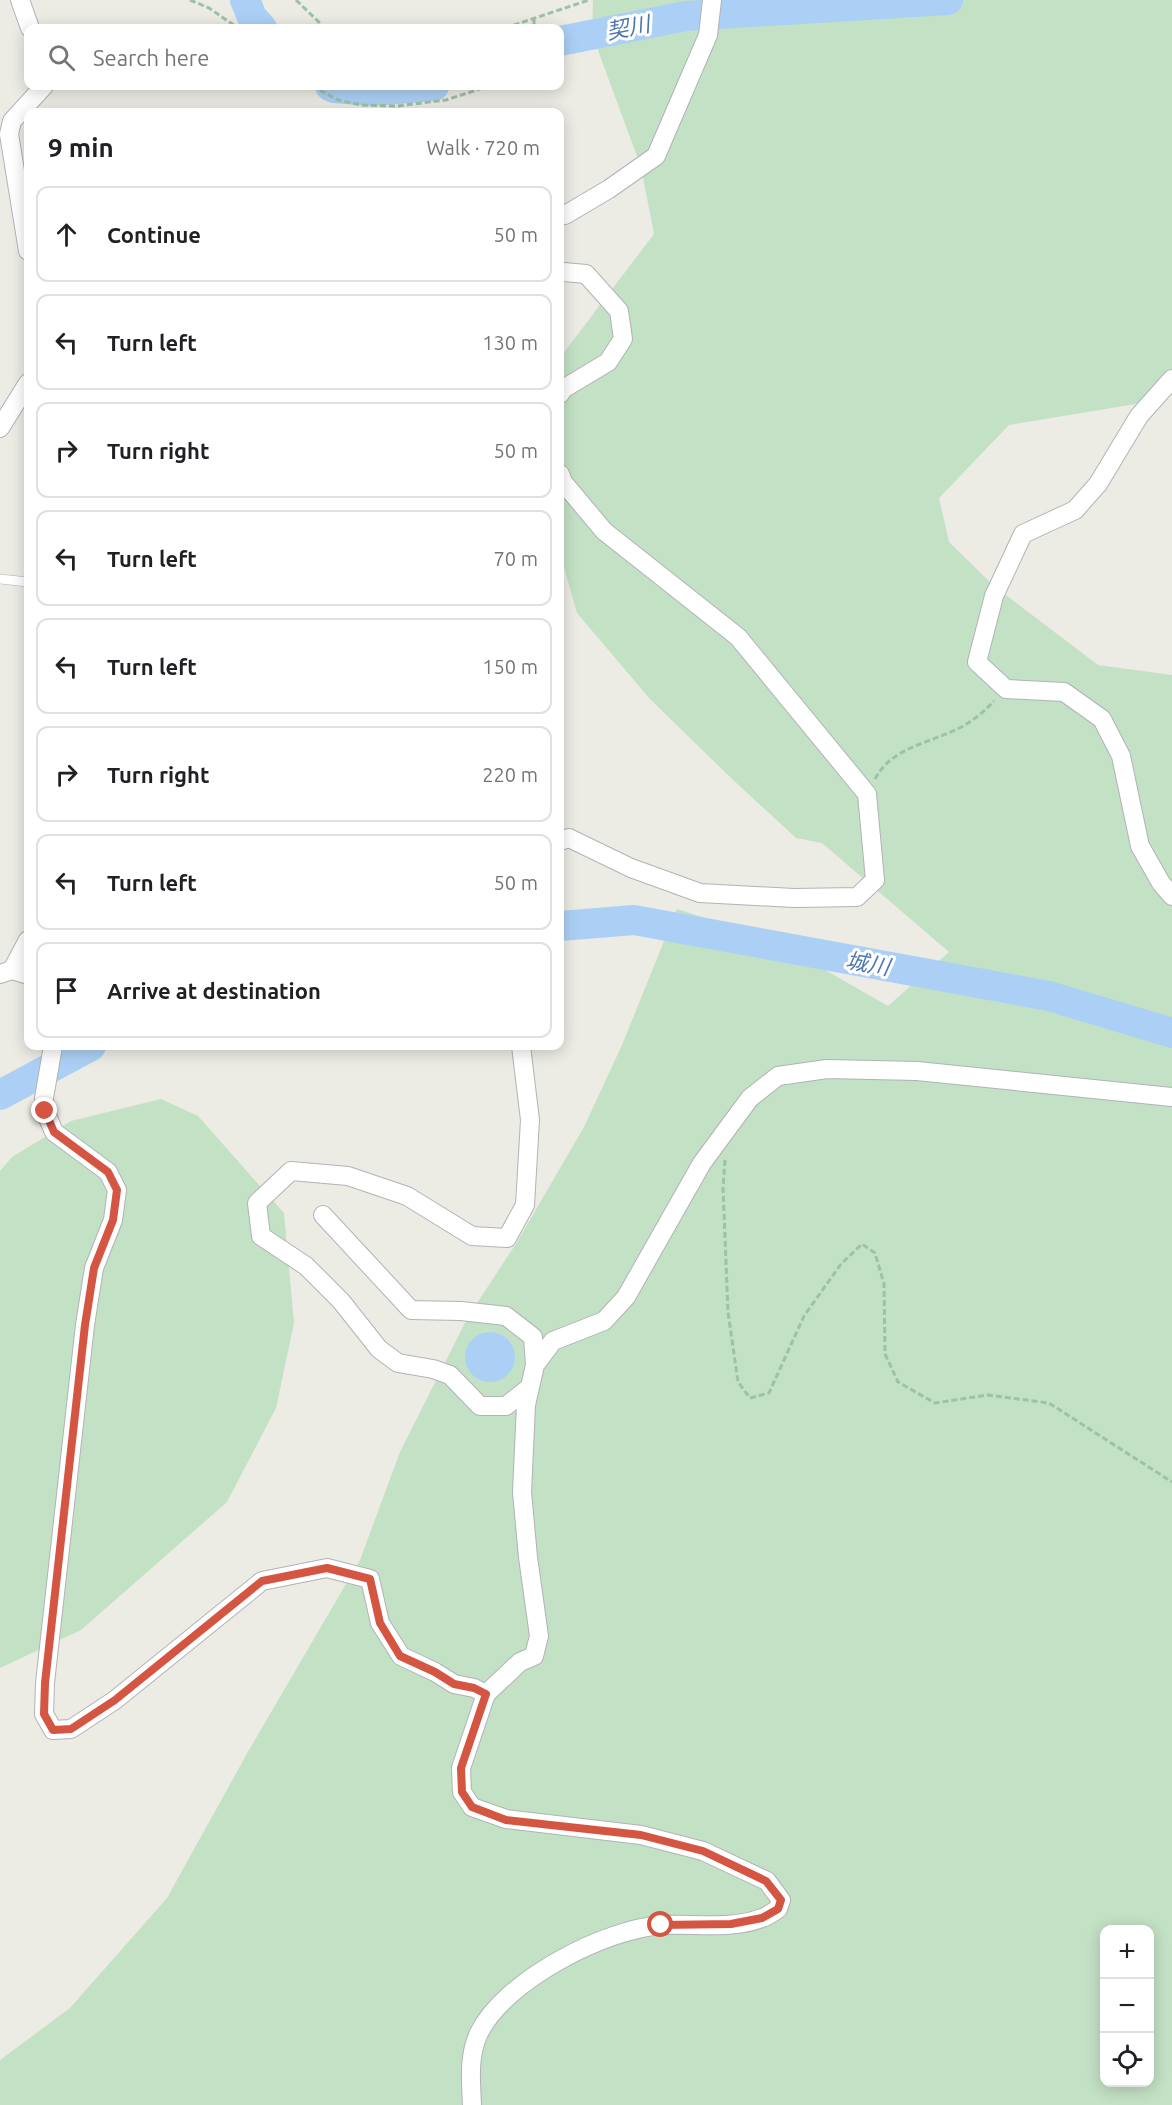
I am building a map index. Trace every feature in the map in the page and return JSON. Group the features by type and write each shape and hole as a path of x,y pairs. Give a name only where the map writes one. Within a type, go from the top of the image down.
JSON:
{"street":[{"path":"20,0 29,24"},
{"path":"564,215 609,189 656,156 708,35 712,0"},
{"path":"24,226 9,134 12,121 40,90"},
{"path":"564,272 586,274 619,311 623,339 608,362 564,388"},
{"path":"1172,379 1139,416 1098,484 1075,510 1023,534 994,596 977,662 1006,689 1064,692 1102,719 1121,756 1140,846 1161,883 1172,896"},
{"path":"0,428 24,389"},
{"path":"564,483 604,531 738,637 867,794 875,880 857,897 794,898 700,892 631,868 564,837"},
{"path":"14,973 24,949"},
{"path":"52,1050 44,1098 45,1111 54,1132 108,1172 117,1190 113,1220 94,1268 85,1325 45,1683 44,1714 53,1730 71,1729 115,1700 262,1581 327,1568 370,1579 380,1623 400,1656 435,1672 454,1684 474,1688 486,1694"},
{"path":"521,1050 530,1120 525,1205 507,1239 472,1236 407,1196 348,1176 291,1171 257,1203 261,1236 306,1266 341,1301 379,1348 398,1363 433,1369 450,1376 480,1406 506,1406 530,1388"},
{"path":"535,1365 553,1341 604,1321 626,1297 702,1163 750,1098 778,1076 827,1069 917,1071 1172,1097"},
{"path":"323,1215 411,1310 461,1311 506,1316 533,1337 535,1365 526,1405 522,1492 539,1636 534,1656 520,1662 486,1694 461,1768 462,1792 472,1807 506,1820 641,1835 703,1851 766,1881 781,1900 778,1909 762,1918 731,1924 661,1925 624,1931 579,1950 535,1975 500,2005 479,2033 471,2059 472,2105"}],"lane":[{"path":"0,579 24,582"}],"path":[{"path":"190,0 209,8 232,24"},
{"path":"296,0 321,24"},
{"path":"517,24 589,0"},
{"path":"534,18 534,24"},
{"path":"319,90 338,100 361,105 397,106 446,100 477,90"},
{"path":"867,794 880,768 904,750 955,731 981,715 1006,689"},
{"path":"726,1157 723,1188 728,1312 738,1382 750,1398 769,1393 804,1316 841,1264 862,1244 876,1253 884,1284 885,1354 898,1382 935,1403 988,1395 1050,1403 1172,1482"}],"green space":[{"path":"593,0 1172,0 1172,394 1160,400 1009,425 939,498 949,542 994,586 1098,665 1172,675 1172,2105 0,2105 0,2060 70,2008 167,1898 249,1750 360,1560 400,1452 468,1317 517,1242 584,1127 622,1045 677,909 771,939 888,1006 949,952 822,843 796,838 650,699 577,613 564,567 564,352 654,234 641,167 592,34"},
{"path":"161,1099 198,1116 284,1213 294,1323 276,1408 227,1502 81,1630 0,1668 0,1171 12,1157 71,1121"}],"water":[{"path":"490,1332 508,1339 515,1357 508,1375 490,1382 472,1375 465,1357 472,1339"}],"waterway":[{"name":"契川","path":"245,0 252,17 258,24"},
{"name":"契川","path":"564,40 686,16 948,0"},
{"name":"契川","path":"359,90 384,90"},
{"name":"城川","path":"564,926 634,920 1049,996 1172,1033"},
{"name":"城川","path":"0,1095 84,1050"}],"route":[{"path":"45,1111 54,1132 108,1172 117,1190 113,1220 94,1268 85,1325 45,1683 44,1714 53,1730 71,1729 115,1700 262,1581 327,1568 370,1579 380,1623 400,1656 435,1672 454,1684 474,1688 486,1694 461,1768 462,1792 472,1807 506,1820 641,1835 703,1851 766,1881 781,1900 778,1909 762,1918 731,1924 661,1925"}]}
